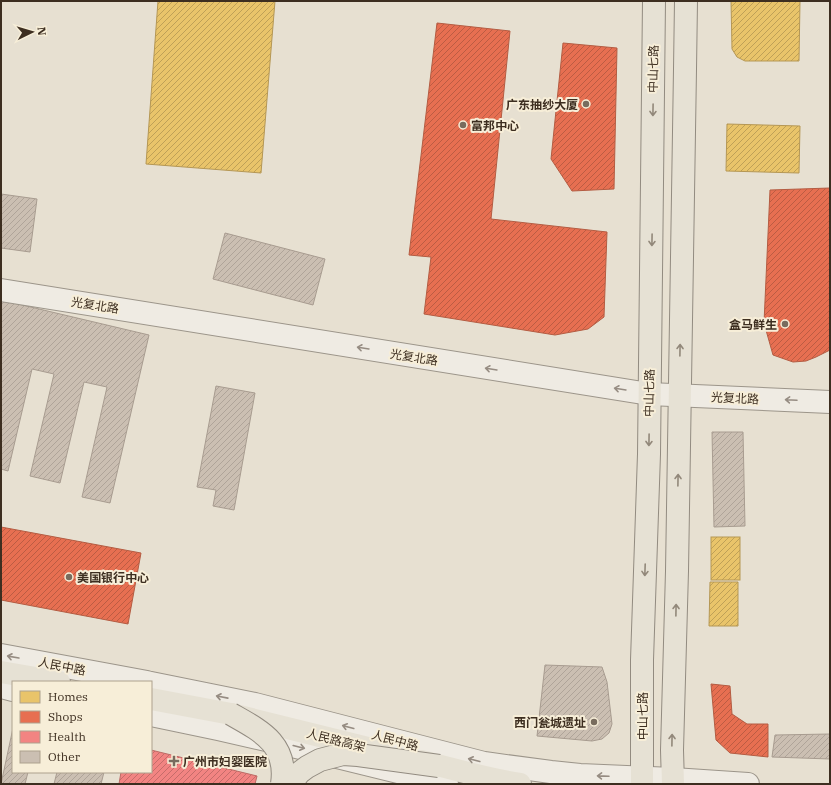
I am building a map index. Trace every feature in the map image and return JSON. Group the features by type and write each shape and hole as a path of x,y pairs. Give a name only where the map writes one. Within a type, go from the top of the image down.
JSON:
{"main road":[{"name":"中山七路","path":"642,781 642,660 648,462 654,1"},
{"path":"673,782 672,750 677,579 686,1"},
{"name":"光复北路","path":"1,290 649,394 830,402"},
{"name":"人民中路","path":"1,655 142,681"},
{"path":"1,672 53,681"},
{"name":"人民中路","path":"152,683 255,704 484,762 558,773 642,781 748,784"},
{"path":"1,688 12,690"},
{"name":"人民路高架","path":"152,699 231,714 443,775 499,780 520,784"},
{"path":"231,714 258,729 278,750 283,768 282,784"},
{"path":"152,715 284,744 443,775"},
{"path":"291,784 299,773 307,767 320,760 343,754 358,755 443,775"}],"building: Homes":[{"path":"158,1 275,1 261,173 146,164"},
{"path":"731,1 800,1 799,61 745,61 737,57 732,49"},
{"path":"727,124 800,126 799,173 726,171"},
{"path":"711,537 740,537 740,580 711,580"},
{"path":"710,582 738,582 738,626 709,626"}],"building: Shops":[{"name":"富邦中心","path":"437,23 510,31 491,219 607,232 604,317 588,329 555,335 424,314 431,257 409,255"},
{"name":"广东抽纱大厦","path":"563,43 617,48 614,189 572,191 551,159"},
{"path":"830,188 830,350 806,361 793,362 773,355 764,323 770,190"},
{"name":"美国银行中心","path":"1,527 141,553 128,624 1,600"},
{"path":"711,684 730,686 732,714 747,724 768,724 768,757 730,753 716,740"}],"building: Health":[{"name":"广州市妇婴医院","path":"152,750 257,776 255,784 119,784 121,773 152,773"}],"building: Other":[{"path":"1,194 37,199 30,252 1,248"},
{"path":"225,233 325,259 313,305 213,279"},
{"path":"1,300 149,335 110,503 82,497 107,387 84,382 60,483 30,476 54,374 32,369 8,471 1,469"},
{"path":"216,386 255,393 234,510 213,506 216,490 197,487"},
{"path":"712,432 743,432 745,526 714,527"},
{"name":"西门瓮城遗址","path":"545,665 602,667 607,682 612,724 609,733 602,739 592,741 537,736"},
{"path":"12,733 12,773 28,773 25,784 1,784"},
{"path":"830,734 830,759 772,757 775,735"},
{"path":"57,773 104,773 101,784 54,784"}],"place":[{"name":"广东抽纱大厦","path":"586,104"},
{"name":"富邦中心","path":"463,125"},
{"name":"盒马鲜生","path":"785,324"},
{"name":"美国银行中心","path":"69,577"},
{"name":"西门瓮城遗址","path":"594,722"},
{"name":"广州市妇婴医院","path":"174,761"}]}
